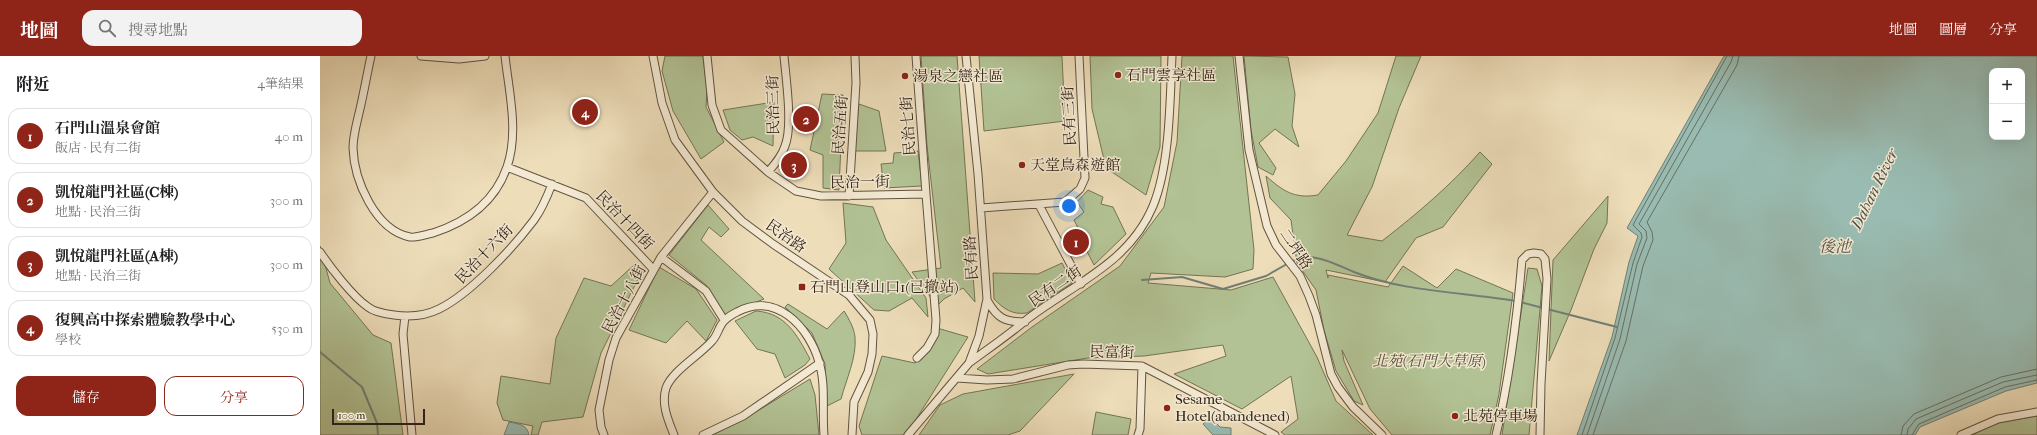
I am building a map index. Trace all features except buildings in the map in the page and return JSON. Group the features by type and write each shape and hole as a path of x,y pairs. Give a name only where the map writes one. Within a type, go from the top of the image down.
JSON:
{"street":[{"path":"371,56 354,135 353,150 362,190 370,206 389,227 411,238 450,228 468,219 498,187 507,167 513,121 505,56"},
{"path":"421,56 459,59 484,56"},
{"name":"民治路","path":"653,56 662,103 675,140 713,192 742,220 773,244 849,295 870,320 873,334 872,354 868,372 854,402 852,435"},
{"name":"民治一街","path":"707,56 712,104 721,130 768,172 796,191 821,196 926,194"},
{"name":"民治三街","path":"768,172 786,145 788,130 784,56"},
{"name":"民治五街","path":"849,196 856,83 855,56"},
{"name":"民治七街","path":"916,56 926,194"},
{"name":"民有路","path":"908,435 969,363 980,336 987,299 981,208 966,56"},
{"name":"民有三街","path":"981,208 1065,202 1080,189 1085,178 1079,56"},
{"name":"民有二街","path":"969,363 1025,322 1081,284 1123,252 1133,240 1154,205 1165,162 1172,56"},
{"name":"二坪路","path":"1239,56 1249,150 1266,226 1276,245 1300,276 1309,296 1316,315 1331,374 1338,387 1353,407 1382,435"},
{"name":"民治十四街","path":"507,167 586,198 654,270"},
{"name":"民治十六街","path":"320,252 368,308 387,314 405,316 423,314 438,310 467,292 534,220 544,204 552,184"},
{"name":"民治十八街","path":"604,435 601,427 599,410 609,360 616,338 661,257 713,192"},
{"path":"917,358 927,348 935,334 936,320 926,194"},
{"path":"1039,205 1081,284"},
{"path":"1496,435 1504,402 1514,337 1522,260 1528,254 1534,253 1541,254 1545,259 1547,279 1541,384 1540,435"},
{"path":"661,257 706,291 724,320"},
{"path":"987,299 994,313 1002,319 1013,322 1025,322"},
{"path":"674,435 667,416 664,397 667,386 674,377 714,340 724,320 745,308 764,304 778,309 802,328 820,363 824,435"},
{"path":"405,316 403,334 412,435"},
{"path":"703,435 743,416 820,363"},
{"name":"民富街","path":"957,378 987,380 1013,379 1068,365 1083,364 1142,366 1275,435"},
{"path":"1138,435 1140,429 1142,366"},
{"path":"1961,435 1998,418 2037,412"}],"green space":[{"path":"665,56 703,56 707,88 706,107 724,142 701,159 673,111 662,71"},
{"path":"921,56 957,56 975,302 963,288 944,299 937,306 912,272 941,268 927,146"},
{"path":"979,56 1062,56 1065,121 984,131"},
{"path":"1090,56 1161,56 1160,147 1146,195 1106,168 1092,109"},
{"path":"1182,56 1233,56 1254,250 1253,269 1225,277 1151,273 1148,283 1231,290 1273,277 1317,357 1336,401 1373,435 1285,435 1281,432 1298,419 1291,376 1242,409 1174,374 1226,356 1223,345 1144,356 1088,358 988,374 977,369 1032,327 1120,266 1164,207 1177,142"},
{"path":"1244,56 1288,57 1295,94 1292,126 1299,147 1275,129 1259,143 1276,168 1273,175 1258,167 1251,130"},
{"name":"北苑(石門大草原)","path":"1396,56 1421,56 1399,108 1372,187 1347,235 1382,241 1434,198 1458,176 1480,152 1492,164 1443,227 1416,238 1385,282 1326,270 1328,278 1328,275 1388,287 1403,266 1437,288 1456,269 1513,293 1499,394 1490,435 1392,435 1370,409 1342,350 1344,361 1363,405 1354,401 1336,371 1324,330 1316,290 1297,263 1291,220 1270,198 1266,176 1289,193 1302,196 1318,195 1346,161 1378,113"},
{"path":"822,94 843,95 839,190 823,188 823,155 810,150"},
{"path":"774,102 773,146 753,137 742,140 730,130 723,110"},
{"path":"859,104 879,111 886,151 854,151"},
{"path":"918,151 922,186 884,188 881,164 893,163 894,153"},
{"path":"1088,190 1103,197 1101,204 1113,207 1126,234 1094,265 1077,232 1079,230 1074,220 1084,212 1077,202"},
{"path":"1608,196 1607,223 1594,249 1571,310 1549,361 1553,260"},
{"path":"843,203 873,207 886,240 926,298 928,317 912,298 889,311 874,310 829,269 846,243"},
{"path":"708,205 729,229 721,237 709,227 701,240 764,299 724,315 706,285 669,255"},
{"path":"320,246 330,283 373,335 391,343 403,435 320,435"},
{"path":"1062,263 1072,283 1027,313 1013,312 1001,306 994,299 993,273 1038,274"},
{"path":"634,265 641,273 601,353 583,417 542,422 538,435 531,435 533,426 503,420 497,403 501,376 550,384 556,338 584,278 611,286"},
{"path":"659,267 696,289 717,320 706,341 687,321 666,343 629,330"},
{"path":"1528,268 1537,269 1542,286 1529,435 1502,435"},
{"path":"788,304 827,329 844,311 852,327 855,337 855,345 851,368 841,399 827,406 825,364 812,333 785,307"},
{"path":"756,311 775,316 783,321 795,334 810,359 805,365 785,378 775,354 757,349 735,321"},
{"path":"937,328 968,337 915,421 903,435 862,435 859,426 882,356 915,363"},
{"path":"1074,374 1020,431 1008,435 919,435 940,405 963,394"},
{"path":"810,379 815,395 819,435 711,435 744,419"},
{"path":"1096,412 1131,419 1128,435 1092,435"},
{"path":"2037,416 2037,435 1972,435 1997,423"}],"water":[{"name":"後池","path":"1724,56 2037,56 2037,383 2006,391 1920,427 1915,435 1577,435 1612,337 1629,262 1638,236 1627,228"},
{"path":"1210,417 1220,427 1231,428 1231,435 1213,435 1203,424"},
{"path":"509,422 519,424 524,427 528,431 529,435 504,435"}],"waterway":[{"path":"1291,262 1307,257 1315,258 1331,262 1373,279 1393,284 1434,291 1516,301"},
{"path":"1142,280 1182,277 1223,289 1266,276 1287,264"},
{"path":"1520,302 1543,308"},
{"path":"1547,309 1617,327"},
{"path":"320,352 362,387 377,423 378,435"}],"place":[{"name":"石門雲享社區","path":"1118,75"},
{"name":"湯泉之戀社區","path":"905,76"},
{"name":"復興高中探索體驗教學中心","path":"585,112"},
{"name":"凱悅龍門社區(C棟)","path":"806,119"},
{"name":"凱悅龍門社區(A棟)","path":"794,165"},
{"name":"天堂鳥森遊館","path":"1022,165"},
{"name":"石門山溫泉會館","path":"1076,242"},
{"name":"石門山登山口1(已撤站)","path":"802,287"},
{"name":"Sesame Hotel(abandened)","path":"1167,408"},
{"name":"北苑停車場","path":"1455,416"}],"water label":[{"name":"Dahan River","path":"1874,189"}]}
